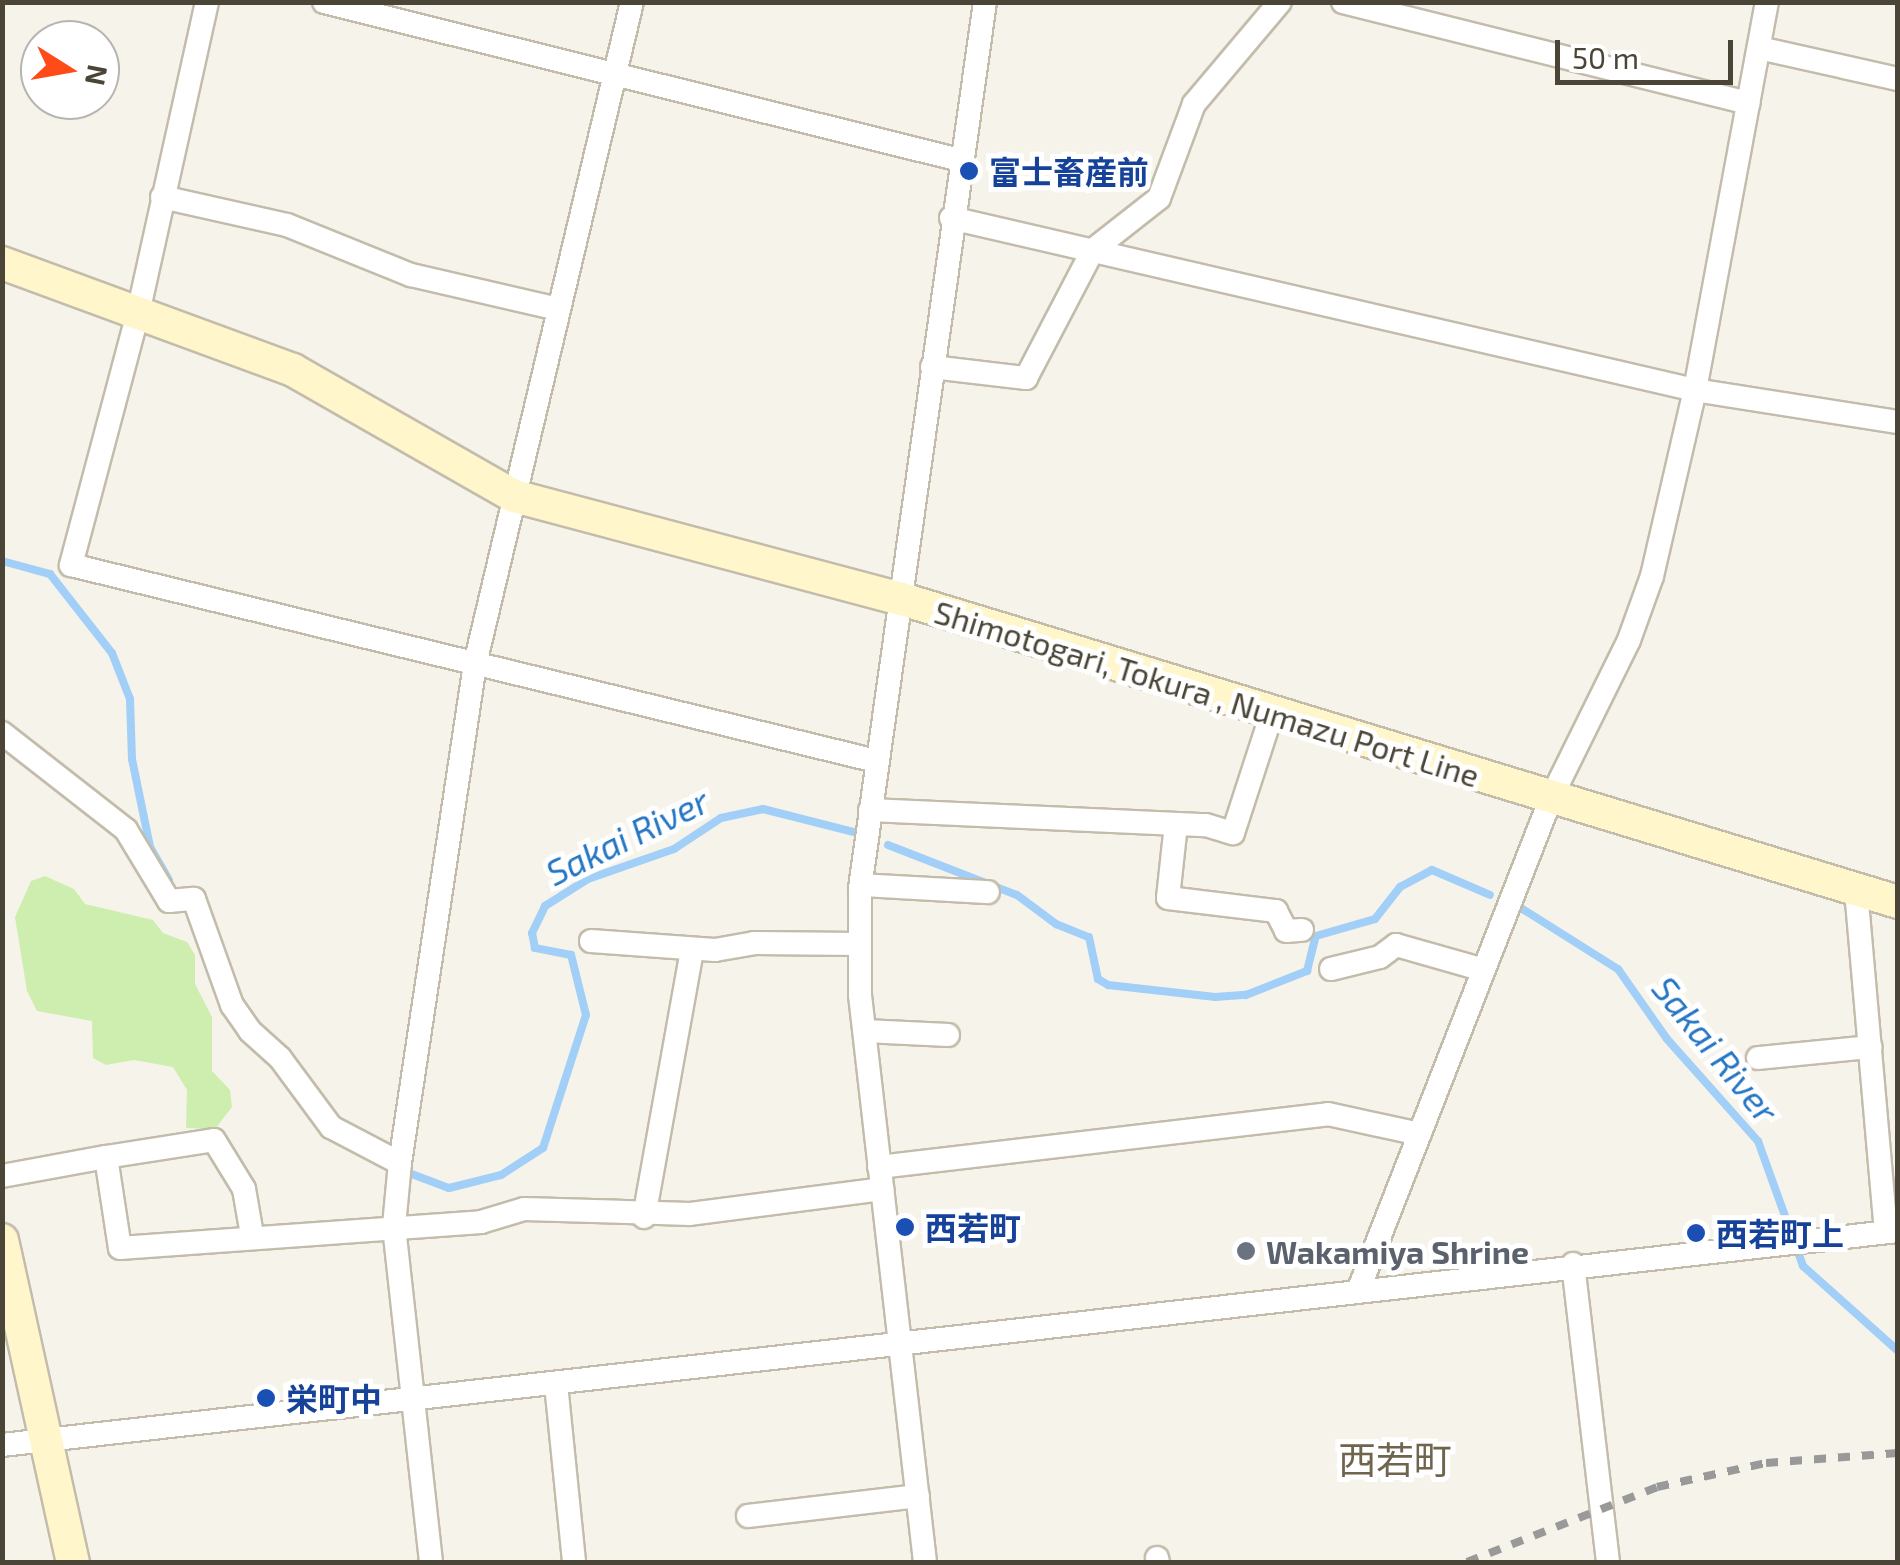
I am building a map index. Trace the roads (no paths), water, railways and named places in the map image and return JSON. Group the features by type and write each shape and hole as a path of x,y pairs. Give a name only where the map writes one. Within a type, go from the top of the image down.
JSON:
{"main road":[{"name":"Shimotogari, Tokura , Numazu Port Line","path":"2,263 294,370 514,496 902,598 1898,902"},
{"path":"2,1240 73,1562"}],"street":[{"path":"206,2 138,312 71,565 876,761"},
{"path":"324,2 615,71 960,160"},
{"path":"432,1562 394,1226 400,1163 475,664 632,2"},
{"path":"926,1562 864,1031 861,884 985,2"},
{"path":"932,368 1026,378 1092,250 1159,198 1194,104 1280,2"},
{"path":"1344,2 1749,103"},
{"path":"1359,1289 1551,798 1629,640 1652,576 1695,390 1768,2"},
{"path":"1759,48 1898,79"},
{"path":"162,197 287,225 411,275 558,309"},
{"path":"952,218 1695,390 1898,422"},
{"path":"870,810 1176,824 1233,833 1272,714"},
{"path":"2,733 126,830 169,901 194,899 232,1005 250,1030 280,1058 331,1128 400,1163"},
{"path":"1176,824 1168,898 1276,911 1286,931 1302,930"},
{"path":"861,884 988,892"},
{"path":"2,1446 1573,1264 1892,1232 1856,890"},
{"path":"590,940 692,948 860,944"},
{"path":"1331,970 1380,957 1396,945 1484,970"},
{"path":"644,1217 692,948"},
{"path":"864,1031 948,1035"},
{"path":"1758,1058 1870,1048"},
{"path":"106,1156 120,1248 481,1222 524,1210 644,1217 880,1178 1328,1114 1420,1134"},
{"path":"2,1176 214,1140 244,1189 252,1236"},
{"path":"1573,1264 1608,1562"},
{"path":"556,1384 574,1562"},
{"path":"748,1516 918,1496"}],"waterway":[{"name":"Sakai River","path":"2,561 50,574 112,653 130,699 132,759 150,847 169,880"},
{"name":"Sakai River","path":"401,1170 449,1188 501,1175 543,1148 586,1015 571,955 535,948 532,933 545,906 588,879 674,849 721,818 763,809 853,832"},
{"name":"Sakai River","path":"888,845 1017,895 1056,924 1089,937 1098,979 1108,985 1215,997 1246,995 1307,971 1316,936 1375,919 1400,887 1432,870 1490,895"},
{"name":"Sakai River","path":"1521,908 1618,969 1667,1039 1758,1141 1803,1266 1898,1351"}],"railway":[{"path":"1467,1562 1657,1487 1766,1463 1898,1453"}],"place":[{"name":"富士畜産前","path":"969,171"},
{"name":"西若町","path":"905,1227"},
{"name":"西若町上","path":"1696,1233"},
{"name":"Wakamiya Shrine","path":"1246,1251"},
{"name":"栄町中","path":"266,1398"}],"district":[{"name":"西若町","path":"1395,1460"}]}
